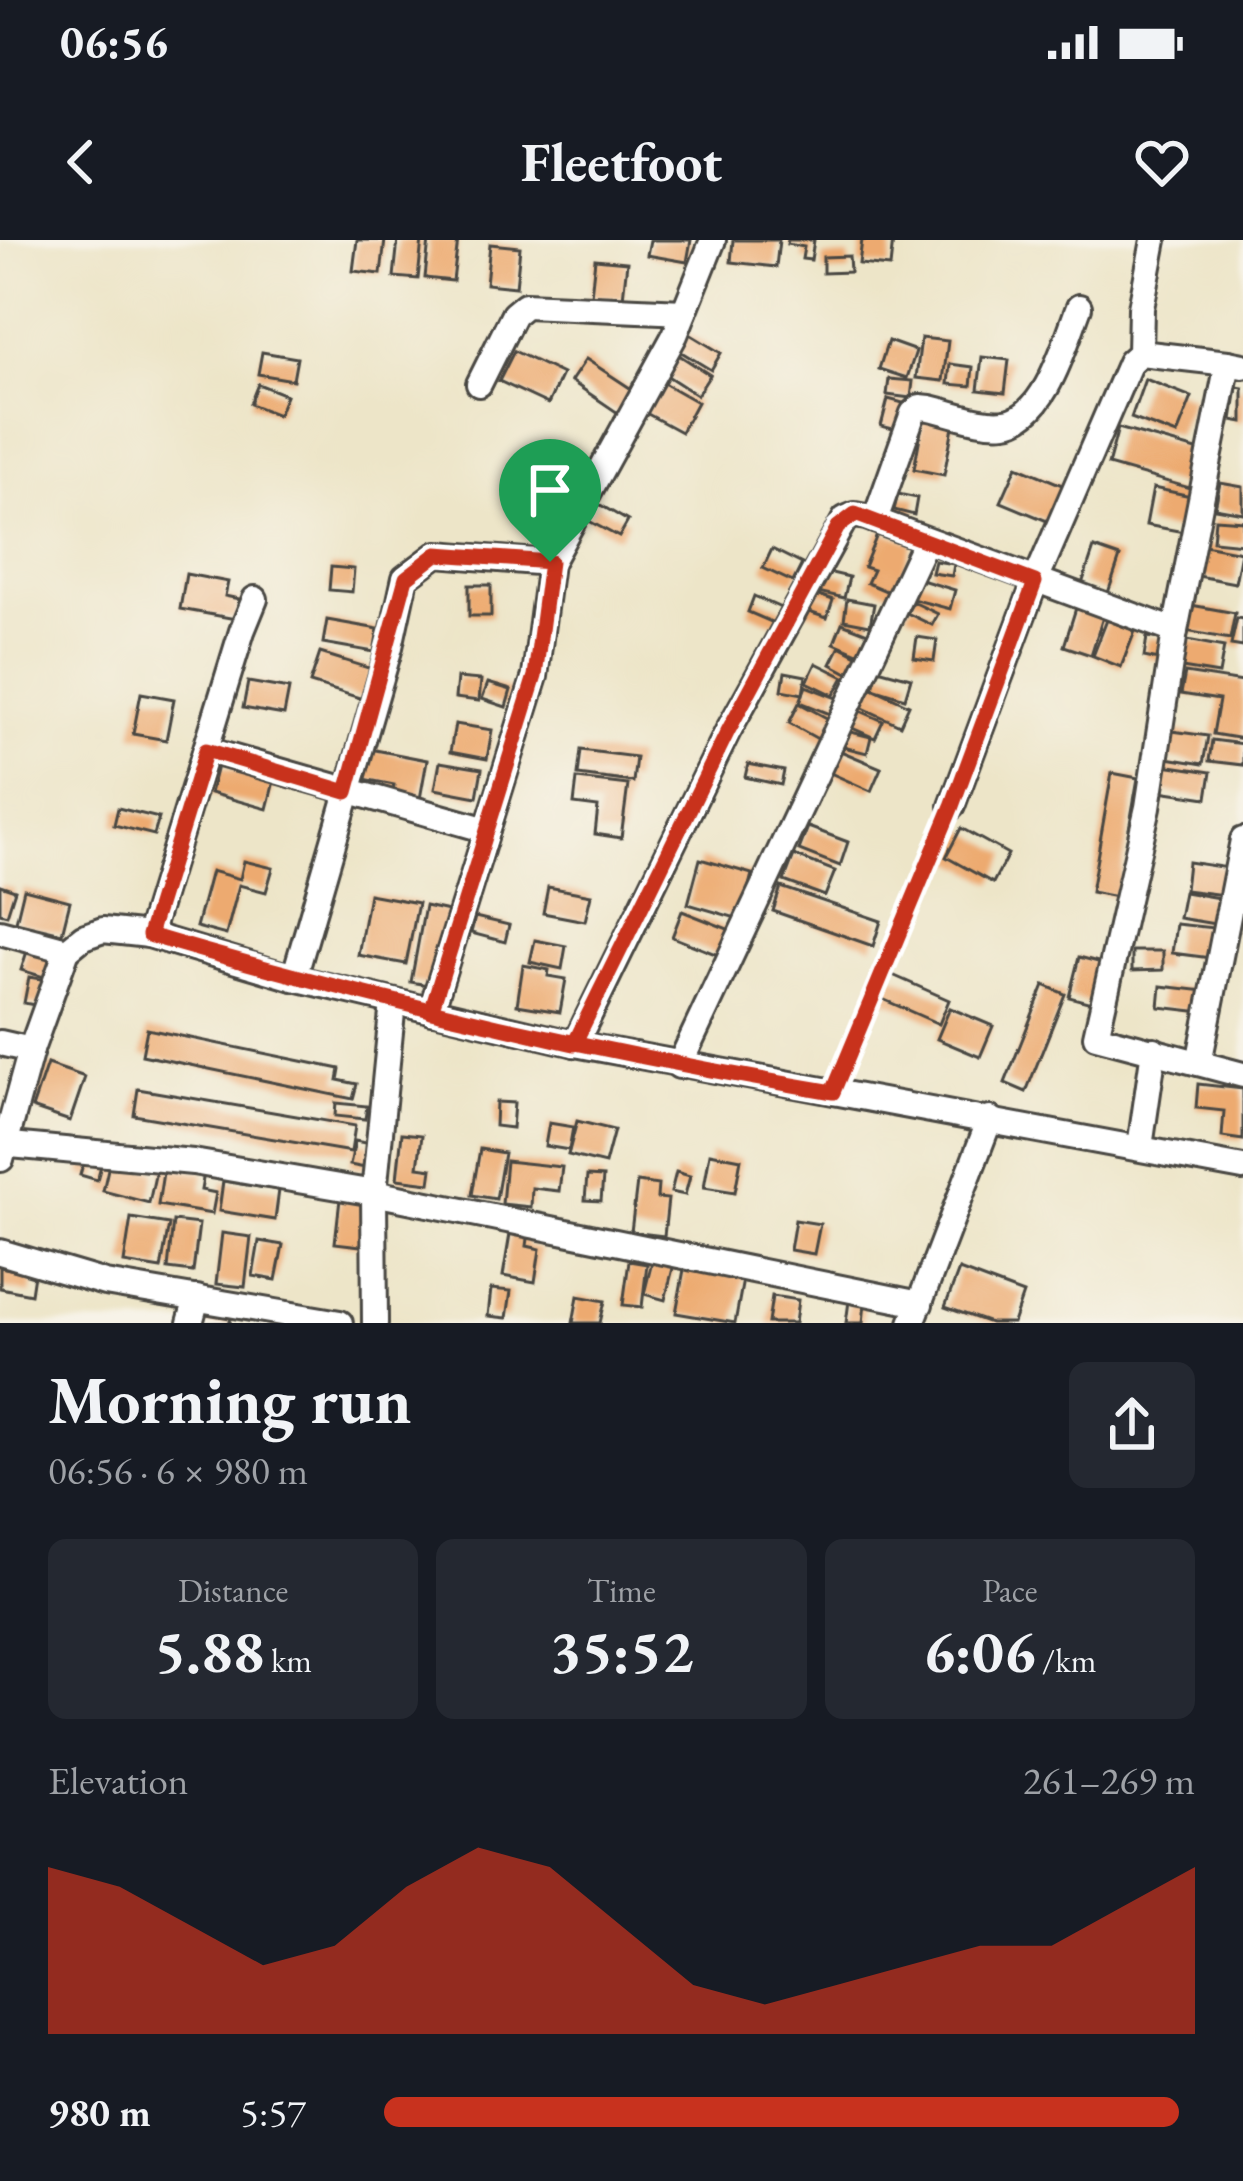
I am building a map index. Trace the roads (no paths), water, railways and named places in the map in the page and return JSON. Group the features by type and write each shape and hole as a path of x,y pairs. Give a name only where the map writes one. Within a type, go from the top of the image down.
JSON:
{"street":[{"path":"431,1011 541,652 550,562 684,312 713,240"},
{"path":"952,806 1035,582 1130,362 1140,352 1141,308 1154,240"},
{"path":"478,385 514,314 524,305 684,312"},
{"path":"875,520 913,412 930,408 998,423 1022,416 1041,400 1079,307"},
{"path":"1140,352 1235,364 1175,631 1148,807 1096,1036 1243,1075"},
{"path":"574,1044 728,731 838,527 855,514 1175,631"},
{"path":"680,1066 926,540"},
{"path":"294,978 406,578 437,554 550,562"},
{"path":"149,935 255,599"},
{"path":"206,750 487,830"},
{"path":"1199,1063 1243,840"},
{"path":"990,1119 916,1314 374,1193 90,1150 2,1150 67,950 103,930 149,935 294,978 574,1044 680,1066 990,1119 1243,1168"},
{"path":"0,932 67,950"},
{"path":"375,1323 374,1193 392,1002"},
{"path":"0,1042 31,1050"},
{"path":"1140,1147 1154,1050"},
{"path":"0,1252 194,1311 340,1323"}],"lane":[{"path":"833,1092 952,806"}]}
